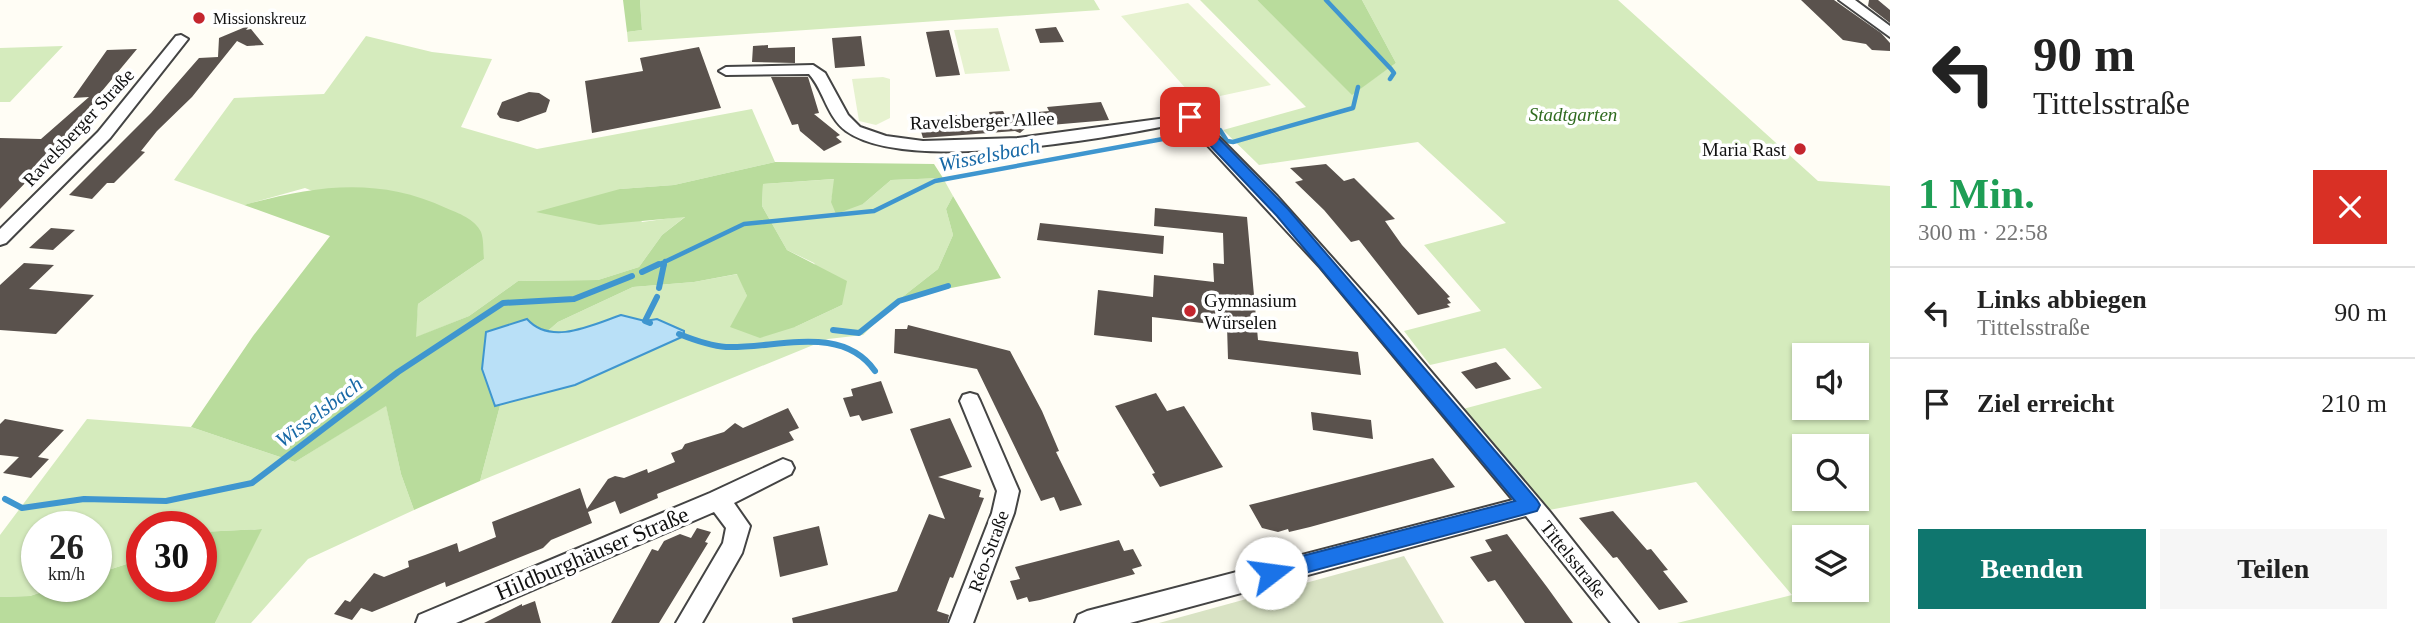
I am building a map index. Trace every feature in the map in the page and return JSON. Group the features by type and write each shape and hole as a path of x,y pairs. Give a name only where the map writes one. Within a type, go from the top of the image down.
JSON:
{"street":[{"path":"1846,0 1890,33"},
{"name":"Ravelsberger Straße","path":"0,239 104,135 149,83 181,39"},
{"name":"Ravelsberger Allee","path":"726,71 813,69 842,122 875,139 922,147 1109,133 1190,117"},
{"name":"Tittelsstraße","path":"1190,117 1318,252 1626,623"},
{"name":"Réo-Straße","path":"961,623 1003,513 1008,491 970,401"},
{"name":"Hildburghäuser Straße","path":"428,623 718,500 783,468"},
{"path":"688,623 734,546 738,526 718,500"},
{"path":"1087,623 1530,505"}],"green space":[{"path":"623,0 640,0 642,30 627,32"},
{"path":"640,0 1094,0 1100,10 628,42 627,32 642,30"},
{"name":"Stadtgarten","path":"1200,0 1257,0 1352,94 1396,63 1362,0 1618,0 1818,181 1890,186 1890,623 1677,623 1792,595 1696,482 1544,511 1463,409 1542,388 1505,348 1430,365 1404,331 1481,311 1424,245 1506,223 1418,142 1259,165 1223,130 1306,107"},
{"path":"1257,0 1362,0 1396,63 1352,95"},
{"path":"1188,3 1271,85 1197,101 1121,16"},
{"path":"998,28 1010,71 965,74 954,30"},
{"path":"366,36 432,52 492,59 461,127 537,149 752,109 775,162 674,185 620,189 642,222 686,216 662,235 639,267 598,280 518,281 469,316 415,338 418,304 484,259 305,188 244,205 174,180 234,98 324,94"},
{"path":"63,46 10,102 0,102 0,48"},
{"path":"852,79 890,79 890,118 876,125 859,121"},
{"path":"775,162 934,164 943,178 891,180 863,204 836,214 831,202 834,179 763,184 762,206 787,250 847,281 842,305 795,327 760,338 730,327 747,296 737,274 694,282 633,287 558,322 504,369 501,402 480,481 414,510 401,474 386,406 295,462 191,427 253,336 330,236 244,205 320,189 370,188 420,198 470,220 481,232 484,259 418,304 416,337 469,316 518,281 598,280 639,267 662,235 685,217 599,225 536,212 620,189 674,185"},
{"path":"943,178 953,196 946,209 953,235 938,269 901,298 863,335 828,339 480,481 501,402 504,369 558,322 633,287 694,282 738,274 747,296 795,327 842,305 814,263 787,250 762,206 763,184 835,179 831,202 863,204 891,180"},
{"path":"953,196 1001,278 901,298 938,269 953,235 946,209"},
{"path":"386,405 401,474 414,510 308,559 251,623 215,623 261,529 217,531 217,511 126,511 126,564 112,569 112,511 21,511 21,596 0,597 0,535 87,419 191,427 295,462"},
{"path":"262,529 215,623 0,623 0,597 21,596 21,602 112,602 112,569 126,564 126,602 217,602 217,531"},
{"path":"1404,556 1444,623 1159,623"}],"water":[{"path":"621,315 645,321 657,319 684,331 684,336 575,385 495,406 482,369 486,332 527,319 548,331 572,331"}],"building":[{"path":"1801,0 1834,0 1881,33 1890,43 1890,51 1872,50 1866,44 1843,40"},
{"path":"1869,0 1878,0 1890,10 1890,23 1868,6"},
{"path":"250,25 246,30 251,29 264,45 247,46 237,41 192,97 157,131 141,151 145,152 114,183 107,183 92,199 69,195 151,113 199,58 218,57 219,38"},
{"path":"1056,27 1064,42 1040,43 1035,29"},
{"path":"949,30 960,75 936,77 926,32"},
{"path":"861,36 865,66 835,68 832,38"},
{"path":"768,45 768,48 795,47 795,63 752,62 753,46"},
{"path":"699,47 721,108 592,133 585,81 643,71 640,58"},
{"path":"137,49 97,97 85,117 89,117 0,209 0,138 41,139 89,97 73,98 107,50"},
{"path":"771,77 808,77 819,113 814,114 840,135 836,137 842,142 824,151 800,131 798,124 792,125"},
{"path":"529,92 539,93 550,100 546,112 518,122 500,118 497,114 502,102"},
{"path":"1101,102 1109,120 1027,127 1020,133 1015,131 923,138 918,122 957,115 958,119 990,116 989,112 1003,111 1005,115 1049,111 1047,107"},
{"path":"1326,164 1344,181 1354,178 1395,219 1385,221 1402,245 1450,297 1447,298 1451,303 1447,304 1450,307 1418,315 1359,240 1351,242 1295,182 1303,180 1290,168"},
{"path":"1155,208 1247,217 1258,340 1358,352 1361,375 1228,359 1227,326 1152,317 1152,342 1094,335 1098,290 1153,297 1154,275 1214,282 1213,263 1224,264 1223,233 1154,226"},
{"path":"1040,223 1164,236 1163,254 1037,240"},
{"path":"51,228 75,230 53,250 29,248"},
{"path":"24,263 54,265 29,289 94,295 56,334 0,330 0,285"},
{"path":"908,325 1010,351 1042,411 1059,451 1056,452 1082,505 1060,511 1054,497 1041,501 977,369 894,353 895,329 907,329"},
{"path":"1496,362 1511,379 1476,389 1461,372"},
{"path":"881,381 893,413 862,421 859,415 850,417 843,398 853,396 851,389"},
{"path":"1156,393 1167,411 1184,406 1223,467 1160,487 1152,474 1155,473 1115,406"},
{"path":"788,408 799,428 789,432 794,440 657,494 658,498 620,514 615,501 588,512 592,523 551,540 543,548 446,587 445,582 372,612 361,608 352,620 334,614 345,600 350,602 374,573 384,577 409,567 408,561 457,543 459,552 496,537 492,522 580,488 587,509 608,479 615,476 624,478 647,469 648,473 675,462 671,453 682,449 685,444 724,432 735,423 743,428"},
{"path":"1311,412 1371,420 1373,439 1313,430"},
{"path":"950,418 972,467 938,477 981,490 979,497 984,498 937,611 949,615 947,623 793,623 792,618 897,591 929,514 945,519 910,429"},
{"path":"5,419 64,430 38,457 49,459 31,478 3,473 19,457 0,455 0,424"},
{"path":"1433,458 1455,487 1310,527 1289,532 1288,529 1278,532 1262,528 1249,505"},
{"path":"1613,511 1647,550 1651,549 1668,570 1663,571 1688,602 1659,610 1617,557 1613,558 1579,518"},
{"path":"819,526 828,565 780,577 773,537"},
{"path":"697,528 711,532 705,542 708,543 659,623 611,623 652,549 658,551 664,541 680,534 691,538"},
{"path":"1507,534 1573,623 1525,623 1495,580 1488,582 1470,557 1492,551 1485,540"},
{"path":"1119,540 1124,551 1133,549 1142,566 1132,569 1135,574 1040,600 1029,602 1027,597 1017,600 1010,581 1020,579 1015,567"},
{"path":"535,601 541,623 484,623 522,604"}],"waterway":[{"name":"Wisselsbach","path":"1326,0 1391,69 1394,73 1390,79"},
{"name":"Wisselsbach","path":"1213,130 1220,130 1227,141 1233,142 1353,108 1358,87"},
{"name":"Wisselsbach","path":"665,262 744,224 874,211 935,181 1190,134"},
{"name":"Wisselsbach","path":"656,266 665,262"},
{"name":"Wisselsbach","path":"664,266 665,262"},
{"name":"Wisselsbach","path":"642,272 659,264"},
{"path":"659,288 664,264"},
{"name":"Wisselsbach","path":"5,499 22,508 84,499 166,501 252,483 398,372 503,303 574,299 632,276"},
{"path":"833,330 859,333 899,301 948,286"},
{"path":"650,323 645,321 657,297"},
{"path":"679,334 726,347 826,343 844,347 861,356 875,371"}],"place":[{"name":"Missionskreuz","path":"199,18"},
{"name":"Maria Rast","path":"1800,149"},
{"name":"Gymnasium Würselen","path":"1190,311"}],"route":[{"path":"1190,117 1283,212 1530,505 1271,573"}]}
